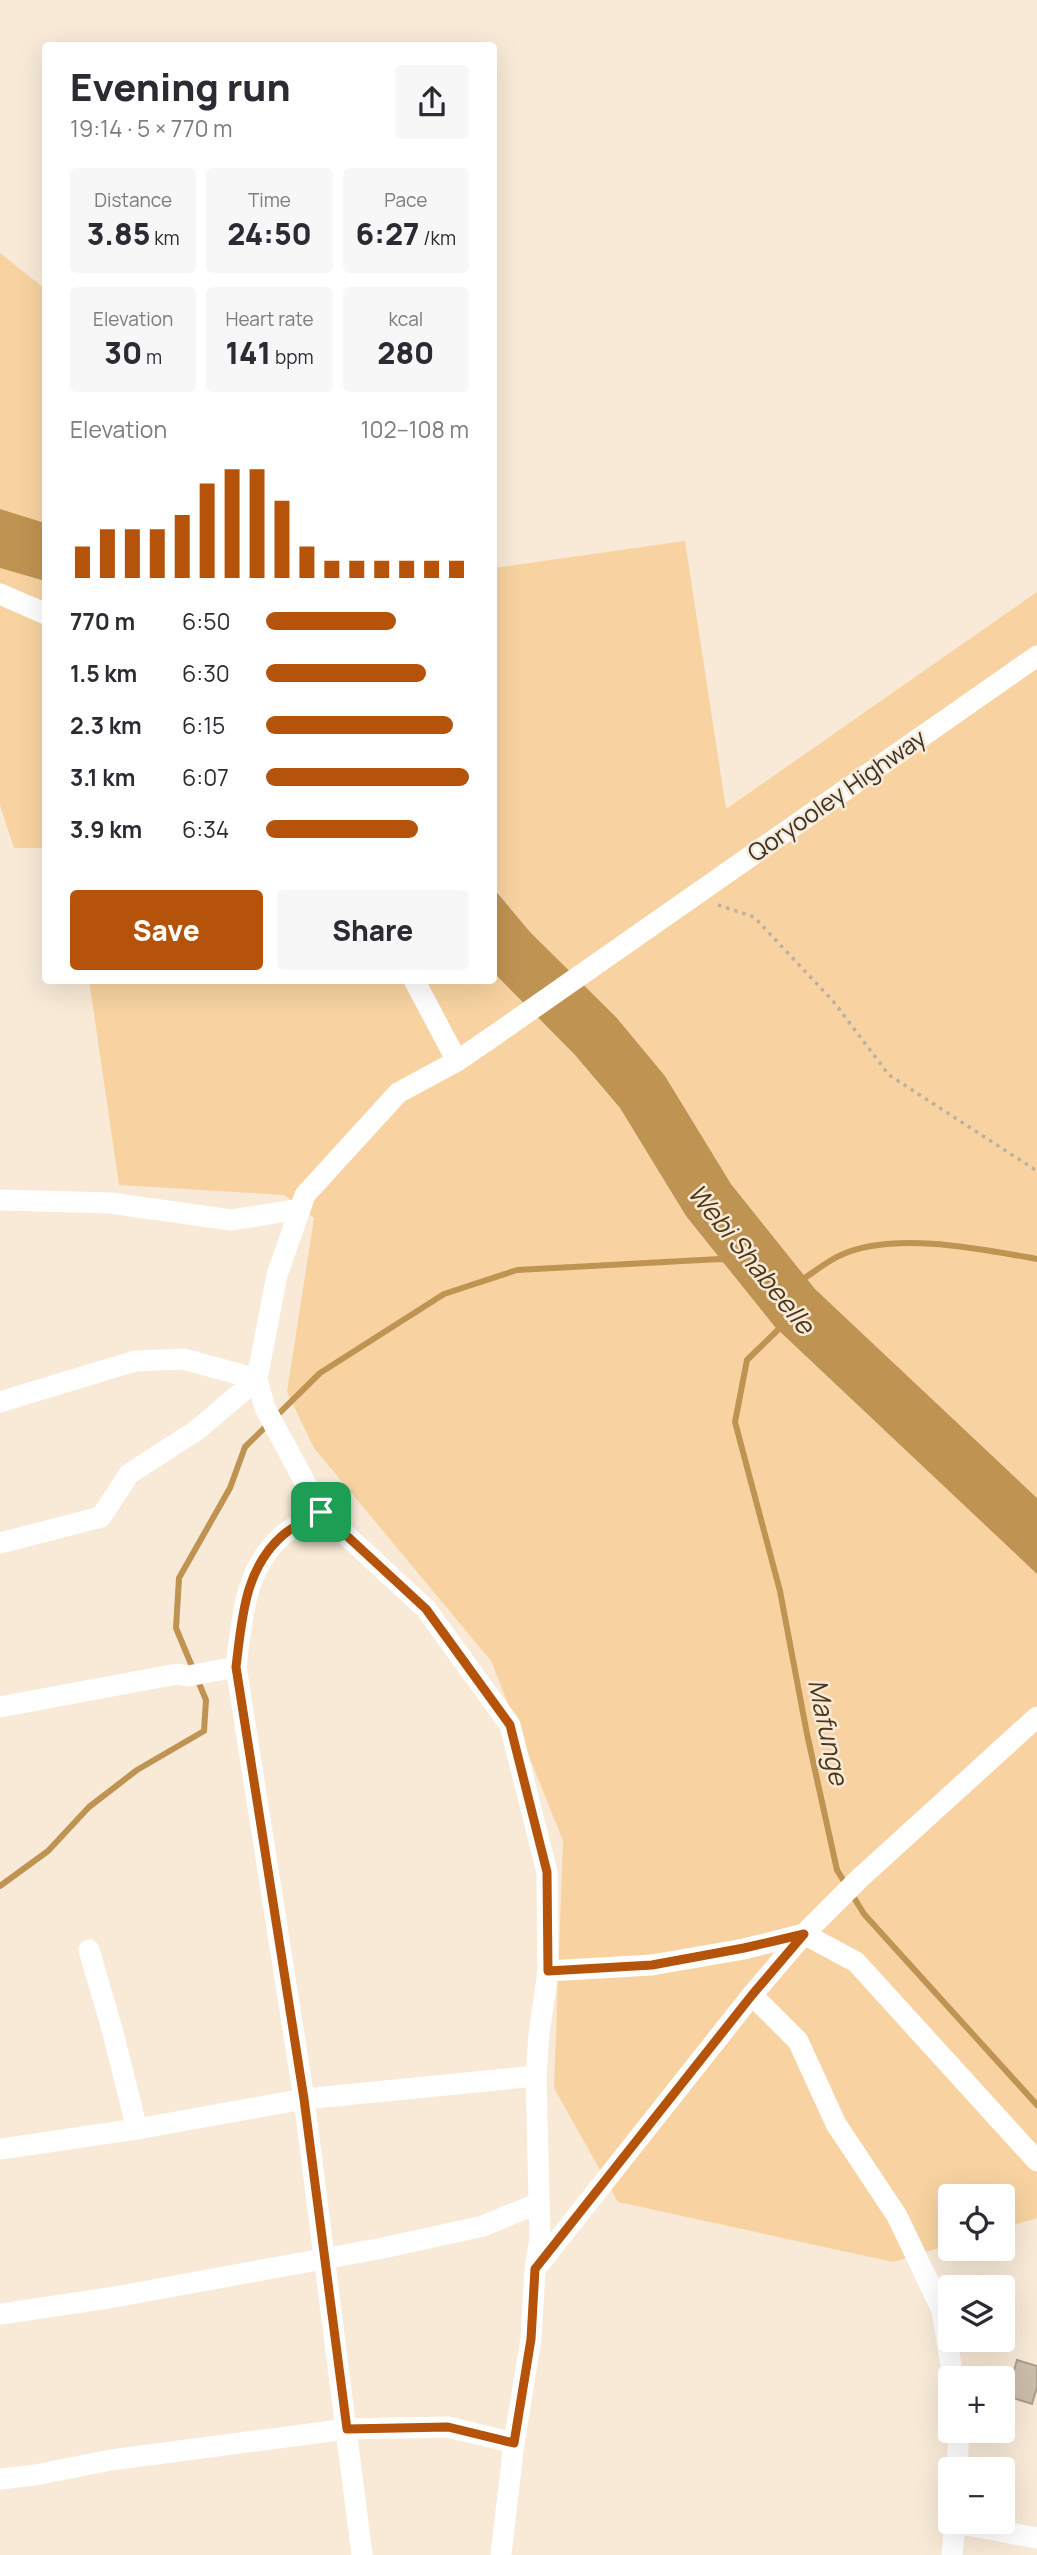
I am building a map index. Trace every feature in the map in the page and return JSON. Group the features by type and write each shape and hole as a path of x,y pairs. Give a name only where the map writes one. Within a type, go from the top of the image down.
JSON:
{"street":[{"path":"0,594 42,612"},
{"name":"Qoryooley Highway","path":"457,1061 1037,656"},
{"path":"416,984 457,1061 398,1093 305,1195 277,1275 257,1379 265,1408 321,1512 426,1609 510,1725 547,1872 548,1971 539,2034 537,2076 540,2238 535,2269 531,2339 514,2443 501,2555"},
{"path":"0,1200 110,1203 231,1220 300,1209"},
{"path":"0,1402 135,1361 183,1359 257,1379"},
{"path":"0,1543 101,1517 129,1474 197,1430 257,1379"},
{"path":"321,1512 283,1535 254,1572 243,1606 236,1667 304,2099 362,2555"},
{"path":"0,1707 177,1674 188,1676 236,1667"},
{"path":"535,2269 752,1995 804,1934 860,1878 1037,1717"},
{"path":"548,1971 652,1965 804,1934 856,1962 1037,2161"},
{"path":"89,1950 112,2029 136,2129"},
{"path":"752,1995 797,2041 836,2124 897,2216 942,2310 951,2366"},
{"path":"0,2149 136,2129 304,2099 537,2076"},
{"path":"0,2314 109,2298 326,2259 484,2226 539,2203"},
{"path":"0,2479 111,2460 347,2429 448,2427 514,2443"},
{"path":"951,2555 954,2534"},
{"path":"1015,2534 1037,2538"}],"path":[{"path":"693,897 754,917 833,1001 889,1075 1037,1171"}],"shaded area":[{"path":"0,253 42,287 42,522 0,509"},
{"path":"685,541 726,809 1037,592 1037,1498 815,1289 731,1184 665,1076 616,1017 531,933 497,893 497,568"},
{"path":"0,568 42,580 42,848 14,848 0,805"},
{"path":"497,976 575,1055 620,1108 686,1216 775,1327 1037,1574 1037,2218 1015,2224 1015,2184 938,2184 938,2249 893,2262 618,2202 554,2088 563,1841 491,1661 314,1448 287,1392 314,1218 284,1195 119,1185 90,984 497,984"}],"water":[{"path":"0,509 42,522 42,580 0,568"},
{"name":"Webi Shabeelle","path":"497,893 531,933 616,1017 665,1076 731,1184 815,1289 1037,1498 1037,1574 775,1327 686,1216 620,1108 575,1055 497,976"}],"building":[{"path":"1017,2360 1037,2366 1037,2387 1032,2404 1015,2399"}],"waterway":[{"name":"Webi Shabeelle","path":"800,1281 841,1255 886,1244 938,1244 1037,1259"},
{"name":"Webi Shabeelle","path":"0,1886 48,1851 89,1807 137,1770 204,1731 206,1700 176,1628 179,1578 230,1488 245,1447 320,1373 444,1294 517,1270 727,1260"},
{"name":"Mafunge","path":"782,1326 747,1360 735,1422 780,1591 807,1734 837,1870 864,1914 1037,2105"}],"route":[{"path":"321,1512 426,1609 510,1725 547,1872 548,1971 652,1965 804,1934 752,1995 535,2269 531,2339 514,2443 448,2427 347,2429 304,2099 236,1667 243,1606 254,1572 283,1535 321,1512"}]}
